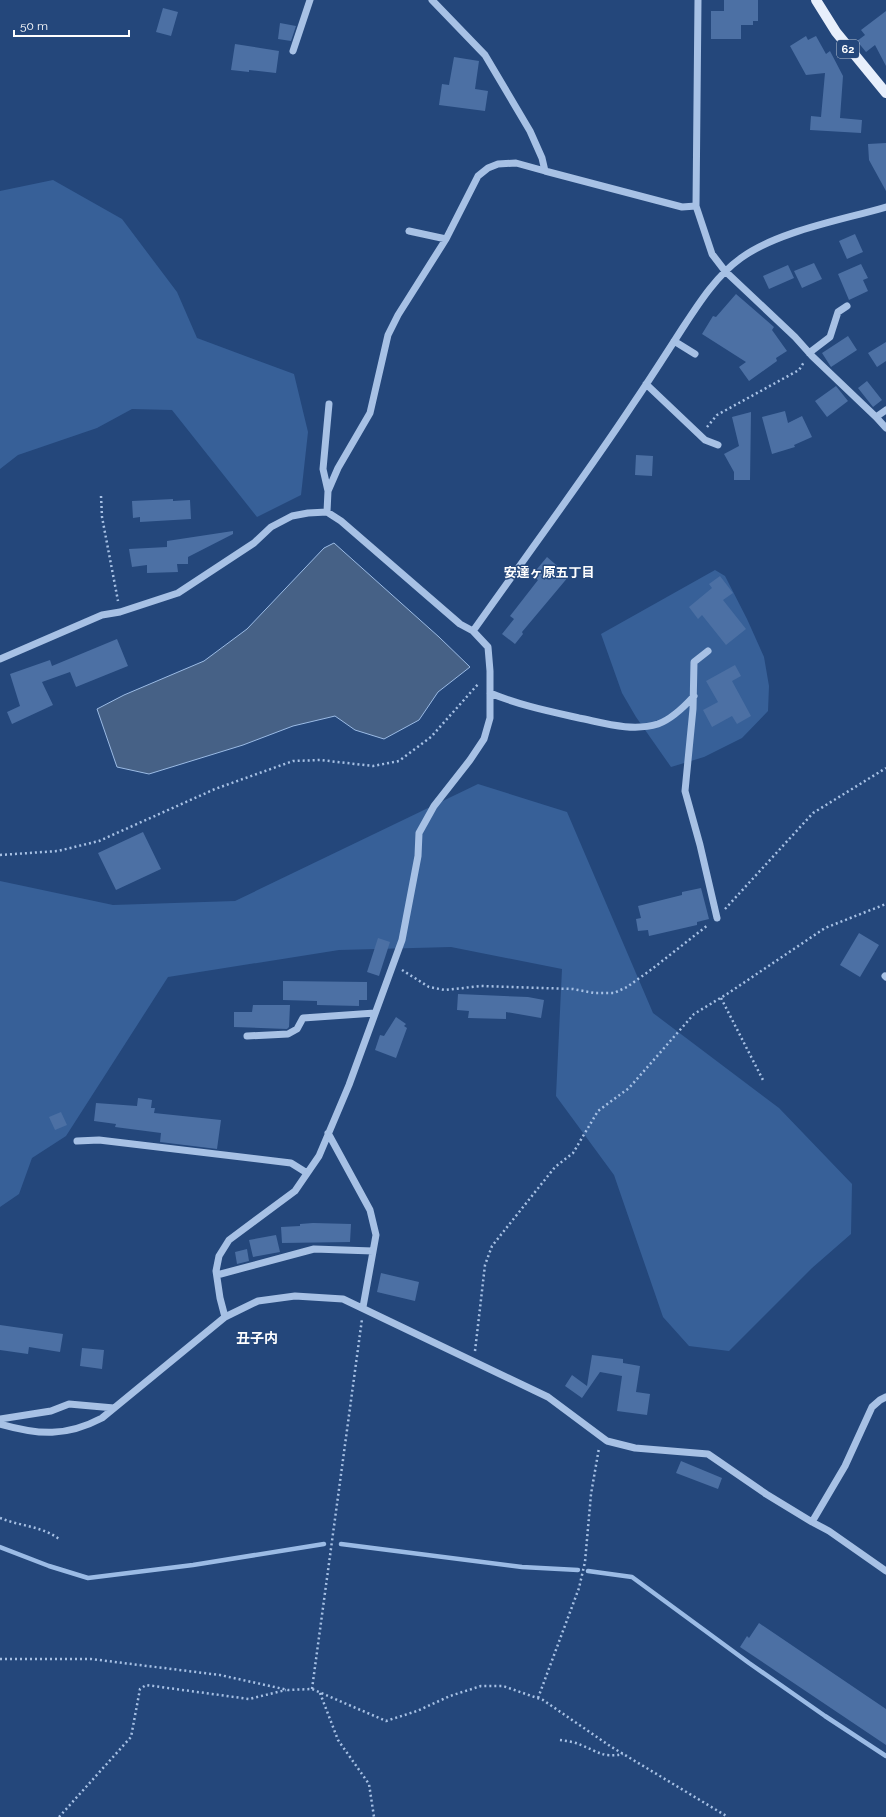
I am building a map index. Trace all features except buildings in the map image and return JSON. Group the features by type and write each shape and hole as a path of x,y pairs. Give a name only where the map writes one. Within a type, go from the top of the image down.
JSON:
{"main road":[{"name":"62","path":"816,0 836,32 886,93"}],"street":[{"path":"293,51 310,0"},
{"path":"432,0 485,55 530,131 542,158 545,171"},
{"path":"698,0 696,206 712,254 725,271 795,337 809,353 886,428"},
{"path":"328,491 338,468 370,413 388,335 398,315 446,238 478,176 488,168 498,164 516,163 682,207 696,206"},
{"path":"473,631 646,384 699,304 725,271 742,257 758,248 786,236 809,228 886,207"},
{"path":"410,231 446,238"},
{"path":"809,353 830,337 838,312 848,306"},
{"path":"674,341 695,354"},
{"path":"646,384 705,440 718,445"},
{"path":"327,512 328,491 323,469 329,404"},
{"path":"876,417 886,410"},
{"path":"0,659 102,615 120,612 178,593 254,542 272,527 292,516 327,512 341,521 460,624 473,631 488,647 490,671 490,718 484,739 470,760 434,806 419,833 418,856 402,940 349,1085 318,1156 295,1191 229,1240 219,1256 217,1275 220,1298 225,1317"},
{"path":"708,651 694,662 694,696 685,790 700,845 717,918"},
{"path":"490,693 511,702 539,710 618,726 633,727 658,724 678,712 694,696"},
{"path":"247,1036 288,1034 297,1029 303,1018 376,1013"},
{"path":"328,1133 370,1210 376,1235 363,1307"},
{"path":"77,1141 100,1140 291,1163 307,1173"},
{"path":"217,1275 314,1249 373,1251"},
{"path":"0,1424 21,1430 57,1433 85,1427 102,1418 225,1317 258,1302 295,1296 343,1299 363,1307 548,1397 607,1441 635,1448 708,1454 812,1522 829,1531 886,1571"},
{"path":"812,1522 845,1466 872,1407 886,1397"},
{"path":"0,1419 51,1411 69,1404 114,1408"}],"path":[{"path":"700,435 717,415 799,370 809,353"},
{"path":"101,496 102,517 120,612"},
{"path":"0,855 58,851 99,841 215,790 292,761 320,760 373,766 399,761 431,737 490,671"},
{"path":"393,964 429,987 445,990 481,986 573,989 594,993 614,993 627,987 640,978 717,918 813,813 886,768"},
{"path":"474,1361 485,1265 492,1246 555,1167 573,1153 598,1111 629,1088 694,1014 721,998 825,928 886,904"},
{"path":"721,998 764,1082"},
{"path":"312,1689 363,1307"},
{"path":"538,1698 579,1588 585,1562 591,1494 600,1436"},
{"path":"0,1518 50,1532 58,1539"},
{"path":"0,1659 91,1659 220,1675 288,1690"},
{"path":"59,1817 131,1737 140,1689 146,1684 249,1699 288,1690 312,1689 386,1721 417,1711 450,1696 480,1686 503,1686 538,1698 623,1754 728,1817"},
{"path":"320,1693 338,1740 369,1784 374,1817"},
{"path":"560,1740 580,1744 600,1755 611,1756 623,1754"}],"shaded area":[{"path":"53,180 122,219 177,292 197,338 294,374 308,432 301,495 257,517 172,410 132,409 97,428 18,455 0,469 0,191"},
{"path":"334,543 439,637 470,667 438,692 419,720 384,739 355,730 335,716 293,726 243,745 149,774 117,767 97,709 124,695 204,661 247,629 324,548"},
{"path":"715,570 725,576 764,657 769,686 768,711 742,738 704,757 671,767 636,717 622,693 601,634"},
{"path":"478,784 567,812 653,1013 779,1108 852,1184 851,1234 812,1268 729,1351 689,1346 663,1317 614,1175 556,1096 562,969 451,947 339,950 168,977 66,1136 32,1158 19,1194 0,1207 0,881 113,905 235,901"}],"waterway":[{"path":"0,1547 49,1566 88,1578 193,1565 324,1544"},
{"path":"341,1544 522,1567 578,1570"},
{"path":"588,1571 632,1577 749,1663 886,1756"}],"district":[{"name":"安達ヶ原五丁目","path":"549,572"},
{"name":"丑子内","path":"257,1338"}]}
